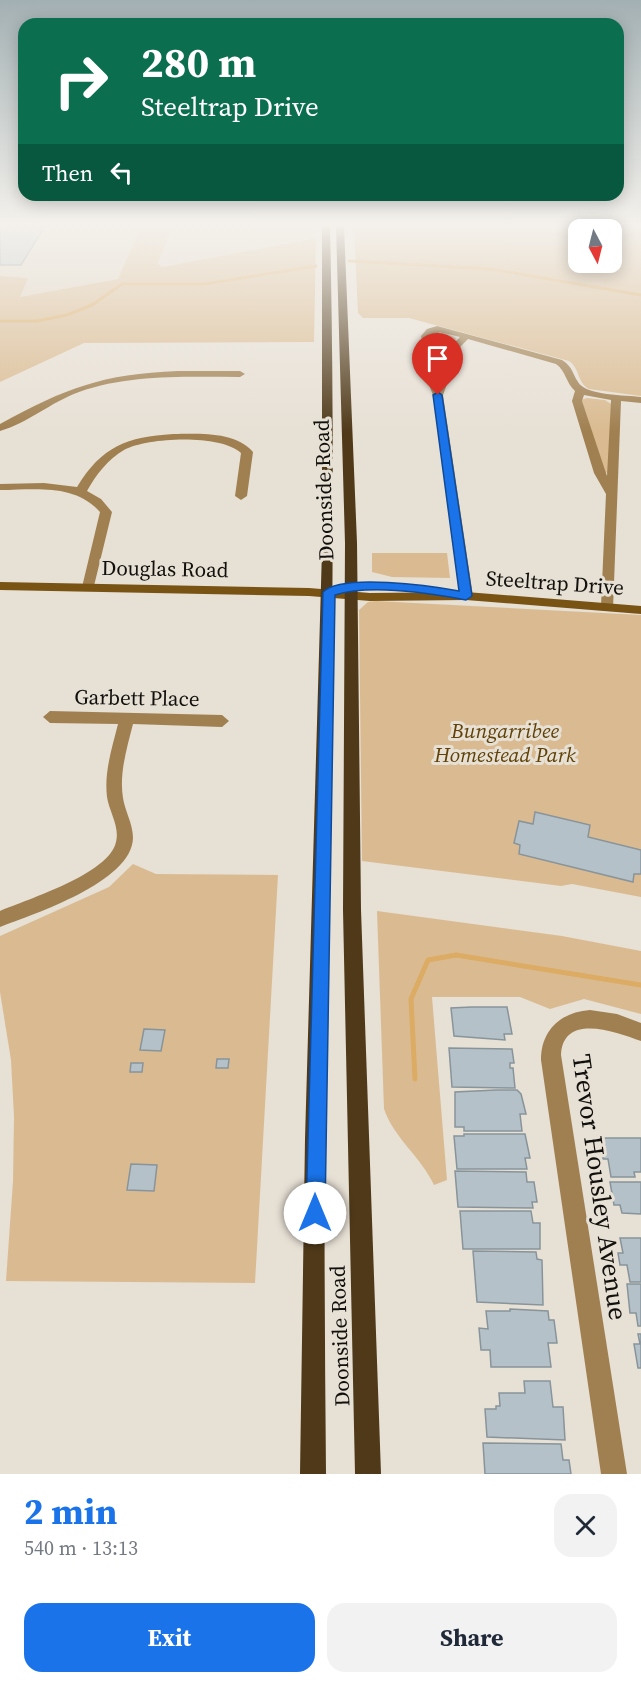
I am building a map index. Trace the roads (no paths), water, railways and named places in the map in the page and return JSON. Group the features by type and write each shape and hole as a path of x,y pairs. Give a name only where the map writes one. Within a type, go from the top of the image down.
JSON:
{"main road":[{"name":"Doonside Road","path":"313,1474 316,1095 329,592 328,295"},
{"name":"Doonside Road","path":"342,295 351,543 352,910 368,1474"}],"street":[{"path":"466,596 438,395 432,380 426,336 435,328 564,364 580,391 641,400"},
{"path":"438,395 457,345 466,336"},
{"path":"0,428 74,391 111,380 146,375 240,374"},
{"path":"580,391 577,401 600,473 610,491"},
{"path":"608,606 610,491 615,473 615,397"},
{"path":"81,490 94,467 129,443 159,438 220,439 241,445 247,452 241,496"},
{"path":"0,487 81,490 98,500 106,512 88,587"},
{"name":"Douglas Road","path":"0,586 350,591"},
{"name":"Steeltrap Drive","path":"350,591 466,596 641,610"},
{"name":"Garbett Place","path":"50,717 222,721"},
{"path":"0,919 100,874 120,855 125,839 116,803 114,783 127,718"},
{"name":"Trevor Housley Avenue","path":"614,1474 554,1084 552,1047 559,1033 570,1022 579,1018 604,1019 641,1032"}],"waterway":[{"path":"0,321 37,321 67,315 92,305 107,295"},
{"path":"415,1079 411,999 428,960 456,955 641,985"}],"park label":[{"name":"Bungarribee Homestead Park","path":"505,743"}]}
